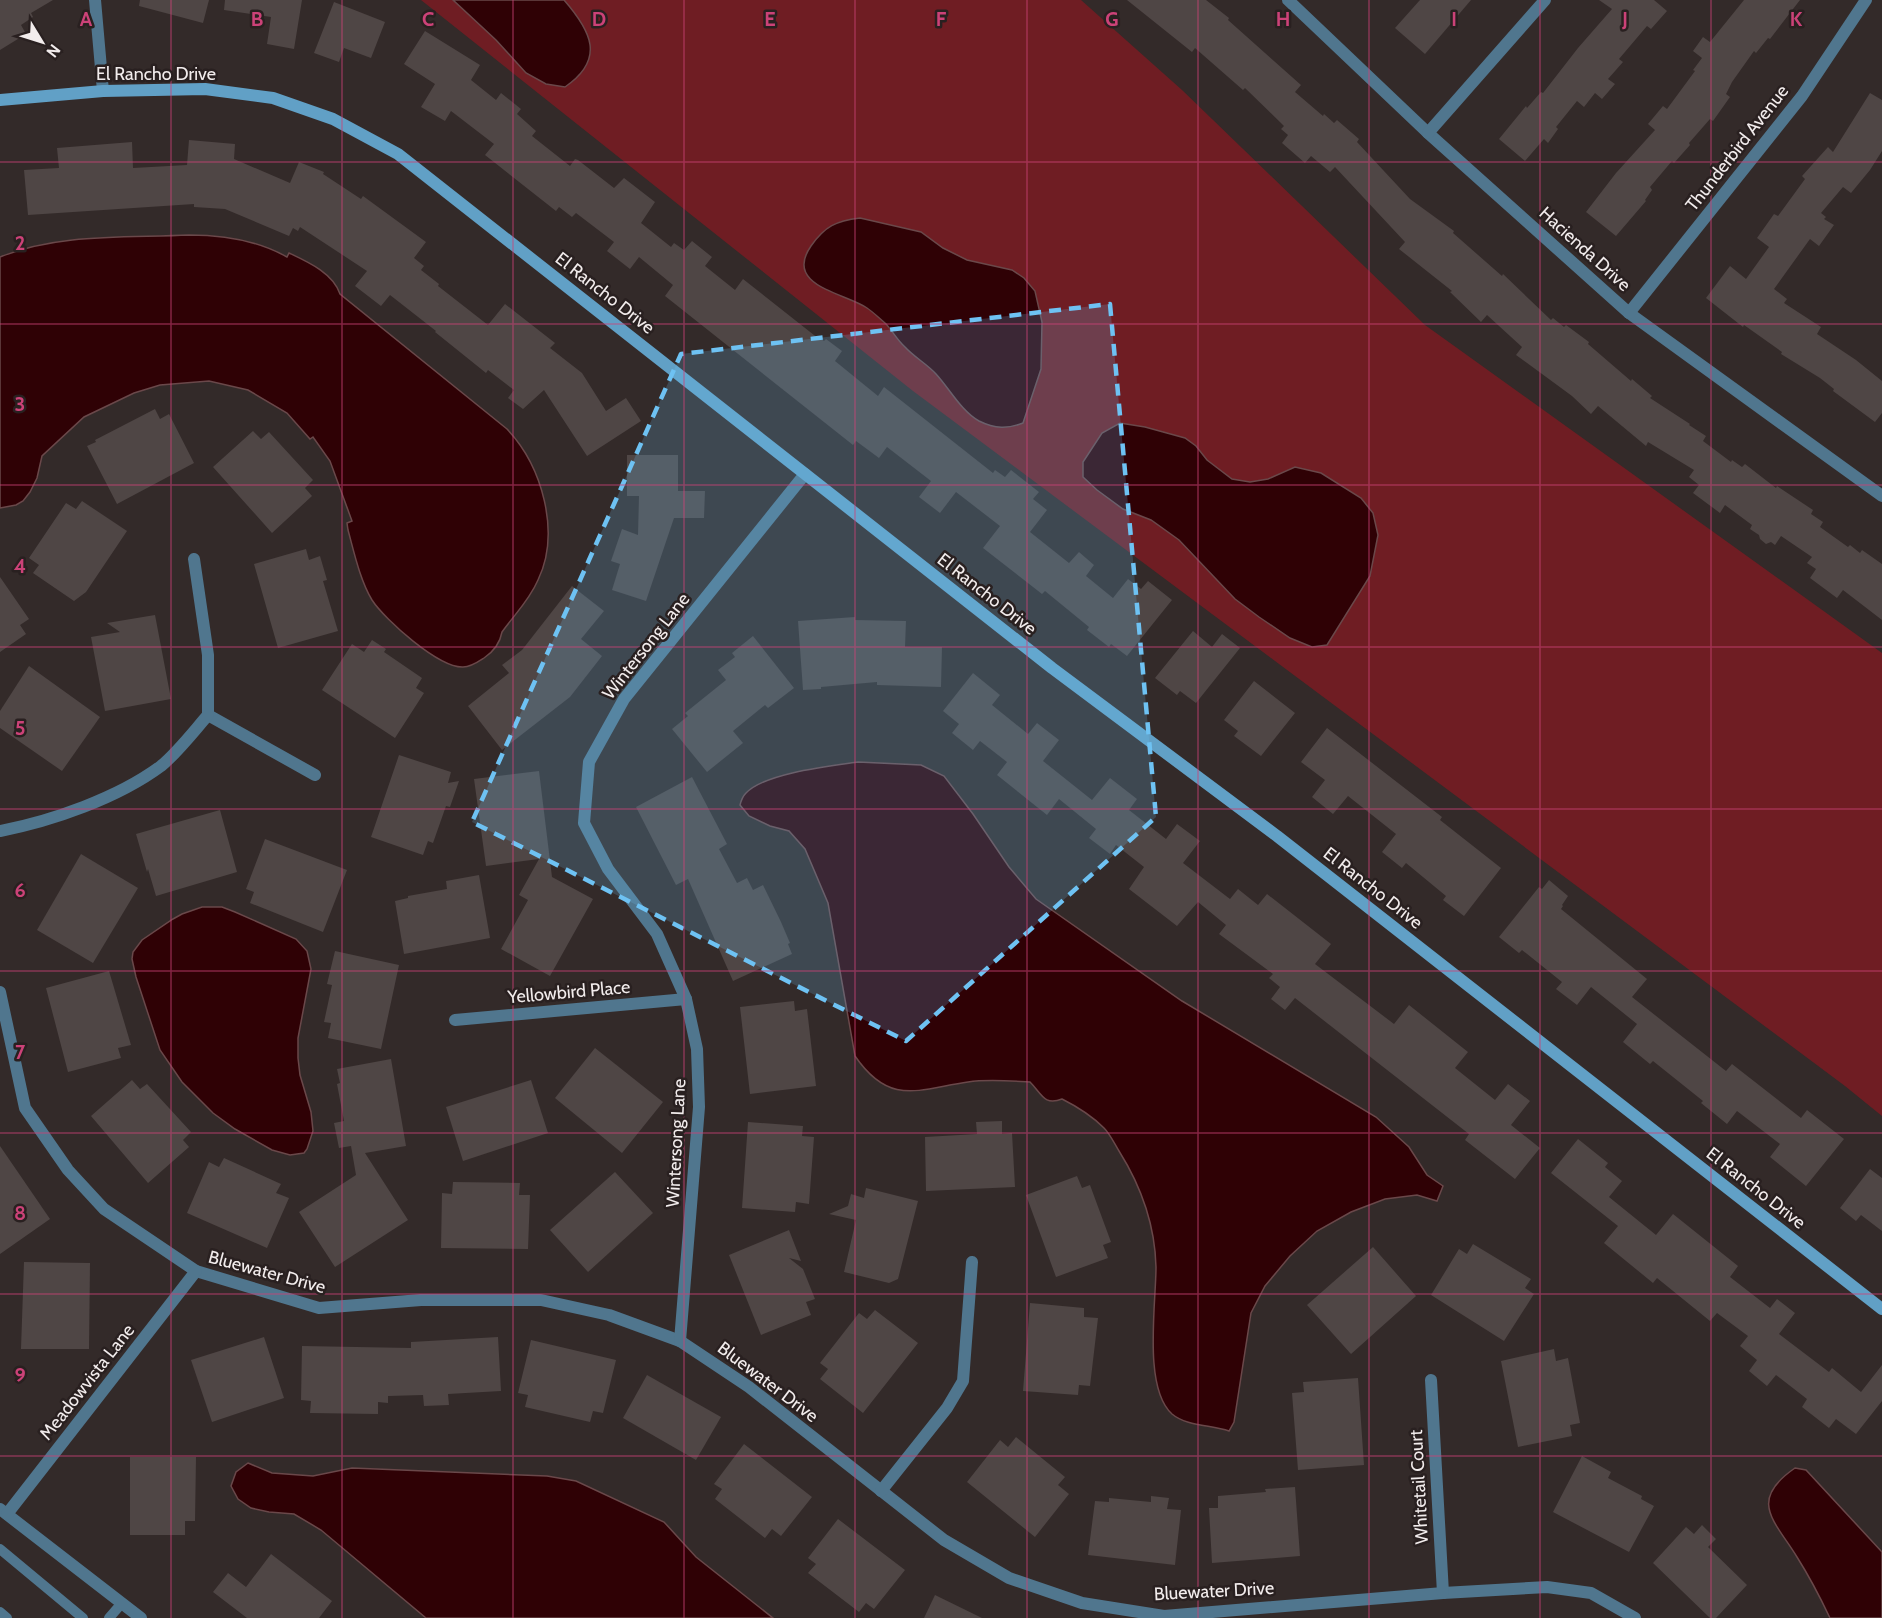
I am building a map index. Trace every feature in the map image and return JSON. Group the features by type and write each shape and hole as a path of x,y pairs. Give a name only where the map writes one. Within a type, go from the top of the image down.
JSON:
{"street":[{"path":"95,0 103,91"},
{"name":"Hacienda Drive","path":"1288,0 1428,133 1629,312 1882,496"},
{"path":"1428,133 1545,0"},
{"name":"Thunderbird Avenue","path":"1629,312 1802,96 1866,0"},
{"name":"El Rancho Drive","path":"0,100 103,91 205,89 273,98 333,119 398,153 1052,668 1277,836 1882,1309"},
{"name":"Wintersong Lane","path":"680,1341 699,1107 697,1049 686,999 657,934 608,869 584,823 589,762 624,699 805,474"},
{"path":"0,831 28,825 108,797 162,765 208,715 208,655 195,559"},
{"path":"208,715 315,776"},
{"name":"Bluewater Drive","path":"0,992 25,1108 62,1161 104,1209 196,1271 318,1308 421,1300 541,1300 609,1315 680,1341 749,1387 944,1540 1009,1578 1082,1604 1164,1616 1443,1593 1547,1587 1591,1593 1635,1618"},
{"name":"Yellowbird Place","path":"455,1020 686,999"},
{"path":"881,1491 947,1408 963,1381 972,1262"},
{"name":"Meadowvista Lane","path":"2,1515 196,1271"},
{"name":"Whitetail Court","path":"1431,1380 1443,1593"},
{"path":"2,1515 141,1618"}],"lane":[{"path":"0,1549 83,1618"},
{"path":"109,1618 122,1603"},
{"path":"0,1612 7,1618"}],"highlighted area":[{"path":"1110,304 1156,817 906,1041 472,822 681,354"}],"shaded area":[{"path":"421,0 1081,0 1182,90 1425,325 1882,653 1882,1116 1845,1086 913,391"},
{"path":"453,0 564,0 587,34 590,55 586,66 565,87 546,84 526,73 496,40"},
{"path":"860,218 921,232 943,248 967,260 1012,270 1024,278 1035,291 1042,322 1041,369 1023,423 996,427 973,417 961,406 936,374 909,351 874,313 820,286 811,279 805,270 804,260 816,239 832,226"},
{"path":"189,235 227,237 264,246 287,257 289,253 319,269 332,280 340,294 507,429 519,444 530,461 544,500 548,521 545,561 530,595 502,632 496,647 484,658 463,667 440,660 413,641 379,609 372,600 361,575 348,530 347,523 352,521 330,461 313,437 310,439 287,413 248,390 209,381 160,385 134,393 84,417 42,456 37,478 23,501 0,508 0,257 22,249 69,240"},
{"path":"1120,423 1185,438 1196,446 1207,460 1232,479 1250,482 1268,479 1295,467 1321,473 1361,498 1373,513 1378,535 1370,576 1327,645 1312,647 1290,638 1259,617 1235,599 1179,540 1151,520 1123,509 1083,477 1083,462 1102,433"},
{"path":"858,762 921,765 944,776 1009,867 1036,899 1182,1001 1376,1117 1409,1147 1427,1175 1443,1186 1437,1201 1417,1195 1385,1199 1351,1212 1317,1231 1290,1256 1265,1286 1251,1313 1234,1422 1229,1431 1184,1421 1172,1414 1163,1402 1154,1366 1153,1323 1156,1267 1150,1221 1134,1178 1104,1128 1084,1112 1062,1099 1047,1100 1030,1082 976,1081 906,1091 881,1083 855,1056 828,903 805,849 789,831 770,826 749,816 740,805 746,793 768,780 799,771"},
{"path":"202,907 222,907 235,912 296,939 307,951 311,969 298,1038 298,1058 300,1075 311,1112 313,1131 304,1153 290,1155 272,1150 235,1129 213,1113 182,1082 160,1050 136,977 132,959 133,952 142,940 173,919"},
{"path":"248,1463 272,1473 313,1476 352,1468 547,1476 576,1481 664,1522 696,1557 773,1618 426,1618 321,1530 294,1514 251,1508 238,1499 231,1486 236,1472"},
{"path":"1795,1468 1806,1470 1882,1552 1882,1618 1830,1618 1806,1572 1774,1522 1769,1501 1772,1491 1780,1480"}],"building":[{"path":"0,0 53,0 31,13 33,17 21,25 26,34 0,50"},
{"path":"140,0 209,0 203,23 139,6"},
{"path":"225,0 302,0 294,49 267,44 271,17 224,10"},
{"path":"1127,0 1206,0 1229,18 1228,20 1301,85 1295,92 1323,116 1324,114 1334,123 1337,120 1359,139 1357,142 1410,199 1454,231 1453,233 1502,276 1503,274 1551,320 1553,318 1564,327 1566,325 1589,342 1588,344 1631,381 1632,379 1652,396 1650,398 1706,436 1703,441 1731,462 1732,460 1742,467 1745,464 1776,488 1777,486 1813,510 1811,514 1823,522 1820,527 1848,547 1850,545 1860,553 1862,550 1882,564 1882,620 1843,590 1837,598 1810,578 1816,569 1807,563 1812,557 1781,536 1775,545 1771,542 1766,544 1750,529 1752,525 1725,505 1720,513 1693,493 1699,485 1689,477 1694,470 1648,442 1646,446 1598,406 1591,414 1572,396 1516,355 1522,347 1487,315 1481,322 1450,292 1452,291 1399,249 1405,242 1335,167 1330,172 1311,156 1305,163 1282,143 1288,135 1281,129 1284,126 1245,88 1243,90 1195,48 1192,52"},
{"path":"1420,0 1471,0 1425,54 1395,28"},
{"path":"1599,0 1654,0 1667,11 1651,29 1647,26 1619,59 1623,62 1608,79 1615,84 1602,99 1595,93 1584,107 1577,101 1556,127 1558,129 1548,143 1544,139 1525,161 1499,139 1526,106 1527,108 1541,92 1543,93 1612,9"},
{"path":"1744,0 1800,0 1770,39 1768,38 1756,53 1754,51 1732,82 1726,94 1730,97 1713,121 1710,119 1689,143 1690,145 1674,163 1672,161 1650,187 1652,190 1646,201 1616,236 1586,212 1616,173 1655,130 1648,124 1663,106 1667,109 1695,71 1693,70 1702,58 1693,51 1703,37 1710,42"},
{"path":"334,2 385,22 371,58 344,48 339,62 314,53"},
{"path":"425,31 480,65 471,80 496,100 501,93 521,109 517,114 536,131 532,136 570,166 575,159 578,160 614,188 624,178 655,202 641,223 671,247 674,243 684,250 692,241 712,257 705,266 735,290 743,279 819,339 824,341 826,339 842,351 835,361 878,396 884,387 993,473 995,470 1005,477 1011,470 1039,492 1033,499 1047,510 1030,532 1069,563 1079,552 1094,565 1086,576 1113,598 1128,579 1141,589 1148,581 1172,600 1127,656 1111,644 1109,647 1087,630 1089,627 1045,591 1042,594 983,548 1000,526 956,492 940,513 919,497 931,481 887,447 879,458 856,441 853,445 665,296 673,285 639,257 630,269 607,251 614,242 576,213 572,217 559,207 556,211 485,155 494,144 451,111 445,121 421,107 435,84 404,64"},
{"path":"1870,93 1882,100 1882,151 1851,193 1843,187 1821,213 1826,217 1824,219 1834,225 1819,246 1810,239 1774,289 1787,299 1784,303 1821,327 1817,334 1882,381 1882,413 1875,422 1833,391 1834,389 1820,378 1781,354 1782,352 1744,325 1743,327 1706,298 1730,266 1746,279 1769,247 1757,238 1774,214 1778,216 1805,179 1802,176 1828,147 1833,152"},
{"path":"189,140 235,144 234,159 290,183 299,162 324,172 323,174 361,199 363,196 426,242 414,258 424,266 421,270 439,284 438,286 488,325 505,304 555,343 550,348 582,373 606,411 626,398 641,421 587,456 544,390 523,409 508,398 514,390 488,370 486,373 390,295 381,306 355,286 367,271 300,227 298,231 293,228 289,236 225,209 194,207 194,204 28,215 24,170 59,168 57,148 132,142 133,168 187,165"},
{"path":"155,409 160,419 169,414 194,463 117,504 87,446"},
{"path":"253,431 261,439 269,432 313,480 305,488 312,496 272,533 213,467"},
{"path":"627,455 678,455 678,491 705,491 704,518 674,518 646,601 612,590 620,564 611,561 622,529 638,535 639,496 627,496"},
{"path":"82,501 127,531 86,592 74,601 33,573 39,565 29,558 66,503 76,509"},
{"path":"306,549 309,560 320,556 327,580 323,581 338,631 278,648 254,564"},
{"path":"0,577 29,619 20,625 26,634 0,652"},
{"path":"572,586 604,611 581,639 602,656 570,697 502,750 468,706 509,673 502,665 522,650"},
{"path":"155,615 171,699 105,711 91,637 120,632 107,623"},
{"path":"855,617 855,620 906,621 905,647 942,647 941,687 877,685 877,682 803,690 798,621"},
{"path":"1193,631 1212,647 1222,634 1240,648 1196,703 1180,691 1177,695 1155,678"},
{"path":"753,636 794,688 768,708 765,705 733,731 743,743 707,772 672,729 688,716 685,713 726,680 718,670 735,657 732,653"},
{"path":"372,640 386,649 384,652 422,678 416,688 424,693 395,738 322,690 352,644 364,652"},
{"path":"29,666 100,717 62,771 0,728 0,711"},
{"path":"973,673 1000,695 992,705 1028,734 1037,723 1059,740 1043,761 1092,800 1110,778 1137,799 1129,810 1166,839 1177,824 1200,841 1183,863 1230,899 1238,889 1258,905 1267,894 1331,944 1315,964 1394,1024 1409,1005 1468,1052 1455,1068 1495,1100 1508,1084 1530,1101 1511,1125 1540,1148 1515,1179 1465,1140 1469,1134 1295,998 1285,1010 1271,999 1280,987 1269,978 1273,974 1219,934 1226,925 1198,902 1177,926 1129,889 1144,867 1116,845 1110,854 1089,838 1096,829 1059,799 1047,815 997,775 1007,762 980,741 973,750 952,733 959,724 943,711"},
{"path":"1254,681 1295,713 1261,756 1234,736 1238,731 1224,720"},
{"path":"1327,728 1442,817 1440,820 1501,868 1464,916 1443,900 1446,896 1406,863 1402,868 1382,852 1396,834 1348,796 1333,814 1312,797 1325,780 1301,762"},
{"path":"399,755 451,772 448,783 459,781 450,807 446,806 433,843 428,841 423,855 371,837"},
{"path":"539,771 552,877 593,899 550,976 501,949 528,900 519,895 539,859 486,866 474,779"},
{"path":"692,777 727,844 719,849 737,883 747,878 753,890 763,885 790,943 788,944 792,954 733,981 688,879 676,885 636,807"},
{"path":"220,810 237,872 156,896 136,834"},
{"path":"265,839 347,870 323,932 250,903 254,892 246,889"},
{"path":"81,854 138,888 93,963 37,930"},
{"path":"479,875 490,938 404,954 395,901 408,898 408,896 447,889 446,881"},
{"path":"1549,880 1568,896 1561,909 1647,979 1632,997 1726,1071 1732,1064 1801,1118 1807,1110 1844,1139 1806,1186 1770,1157 1780,1144 1737,1111 1727,1124 1701,1103 1703,1101 1653,1061 1650,1064 1623,1042 1637,1024 1591,987 1577,1005 1556,989 1562,982 1522,950 1519,953 1499,937 1539,887 1542,889"},
{"path":"335,951 399,965 381,1049 328,1038 331,1023 324,1022 332,985 327,984"},
{"path":"109,971 131,1045 118,1048 121,1058 68,1072 46,988"},
{"path":"794,1001 795,1011 807,1009 816,1086 750,1094 740,1007"},
{"path":"595,1048 663,1102 622,1153 555,1098"},
{"path":"391,1059 406,1146 365,1153 408,1220 335,1267 299,1212 356,1175 351,1146 339,1148 334,1123 344,1121 337,1084 340,1083 337,1069"},
{"path":"132,1080 140,1089 147,1084 191,1132 183,1140 189,1147 148,1183 91,1116"},
{"path":"531,1080 548,1133 463,1161 446,1107"},
{"path":"1002,1121 1002,1134 1012,1133 1015,1187 926,1191 925,1137 977,1134 976,1122"},
{"path":"748,1122 803,1126 802,1136 814,1137 809,1204 796,1202 795,1212 742,1208"},
{"path":"1578,1139 1608,1163 1605,1167 1622,1181 1609,1197 1656,1235 1673,1214 1738,1266 1730,1277 1770,1308 1777,1299 1795,1313 1779,1334 1829,1372 1832,1368 1861,1392 1882,1365 1882,1401 1856,1434 1836,1419 1829,1428 1802,1407 1807,1399 1776,1375 1767,1386 1749,1371 1757,1360 1740,1346 1748,1336 1717,1313 1710,1321 1657,1278 1653,1283 1604,1243 1618,1226 1551,1173"},
{"path":"0,1146 50,1219 0,1254"},
{"path":"224,1158 281,1184 276,1193 289,1198 267,1248 187,1213 209,1162 219,1167"},
{"path":"1870,1169 1882,1178 1882,1231 1861,1215 1856,1221 1840,1208"},
{"path":"615,1172 653,1213 588,1272 550,1230"},
{"path":"1077,1176 1082,1188 1090,1185 1111,1242 1103,1245 1108,1258 1056,1277 1026,1195"},
{"path":"453,1182 520,1183 519,1195 530,1195 528,1249 441,1248 442,1193 452,1194"},
{"path":"866,1188 918,1201 898,1279 889,1283 844,1272 856,1220 829,1214 848,1206 851,1194 864,1198"},
{"path":"789,1230 801,1261 789,1258 803,1269 815,1299 806,1302 811,1315 761,1335 729,1255"},
{"path":"1473,1244 1531,1279 1525,1288 1534,1294 1504,1341 1431,1295 1459,1249 1467,1254"},
{"path":"1373,1247 1416,1296 1351,1354 1307,1305"},
{"path":"24,1262 90,1263 89,1349 21,1349"},
{"path":"1030,1303 1084,1308 1084,1317 1098,1318 1090,1386 1079,1385 1078,1395 1023,1391"},
{"path":"875,1310 918,1343 863,1413 820,1379 828,1369 820,1363 859,1313 867,1319"},
{"path":"264,1337 284,1398 212,1422 191,1360"},
{"path":"498,1337 501,1391 448,1394 449,1405 424,1406 423,1395 388,1396 388,1403 378,1402 378,1414 310,1413 311,1401 301,1400 302,1346 411,1348 411,1342"},
{"path":"531,1340 616,1360 603,1413 593,1411 590,1422 525,1407 528,1395 518,1393"},
{"path":"1554,1349 1556,1361 1568,1358 1580,1423 1570,1425 1572,1436 1518,1447 1501,1361"},
{"path":"647,1375 721,1417 696,1460 623,1418"},
{"path":"1358,1378 1364,1465 1298,1470 1292,1393 1304,1392 1303,1382"},
{"path":"1016,1437 1065,1477 1058,1485 1069,1494 1035,1537 967,1482 1000,1440 1008,1447"},
{"path":"744,1444 812,1497 781,1536 772,1529 765,1538 715,1499 722,1489 714,1484"},
{"path":"1582,1456 1611,1472 1608,1478 1642,1496 1641,1499 1654,1506 1629,1552 1553,1512"},
{"path":"130,1457 196,1457 195,1521 185,1521 185,1535 130,1535"},
{"path":"1295,1487 1300,1556 1212,1563 1209,1508 1218,1508 1218,1496"},
{"path":"1151,1496 1169,1498 1167,1509 1181,1510 1175,1565 1088,1555 1095,1501 1109,1502 1109,1498 1151,1502"},
{"path":"838,1519 905,1570 874,1609 866,1603 859,1612 808,1573 816,1564 808,1558"},
{"path":"1702,1525 1716,1539 1708,1547 1747,1585 1716,1618 1710,1618 1653,1563 1686,1527 1694,1534"},
{"path":"271,1554 332,1601 319,1618 247,1618 213,1592 228,1573 246,1587"},
{"path":"935,1595 982,1618 924,1618"}]}
